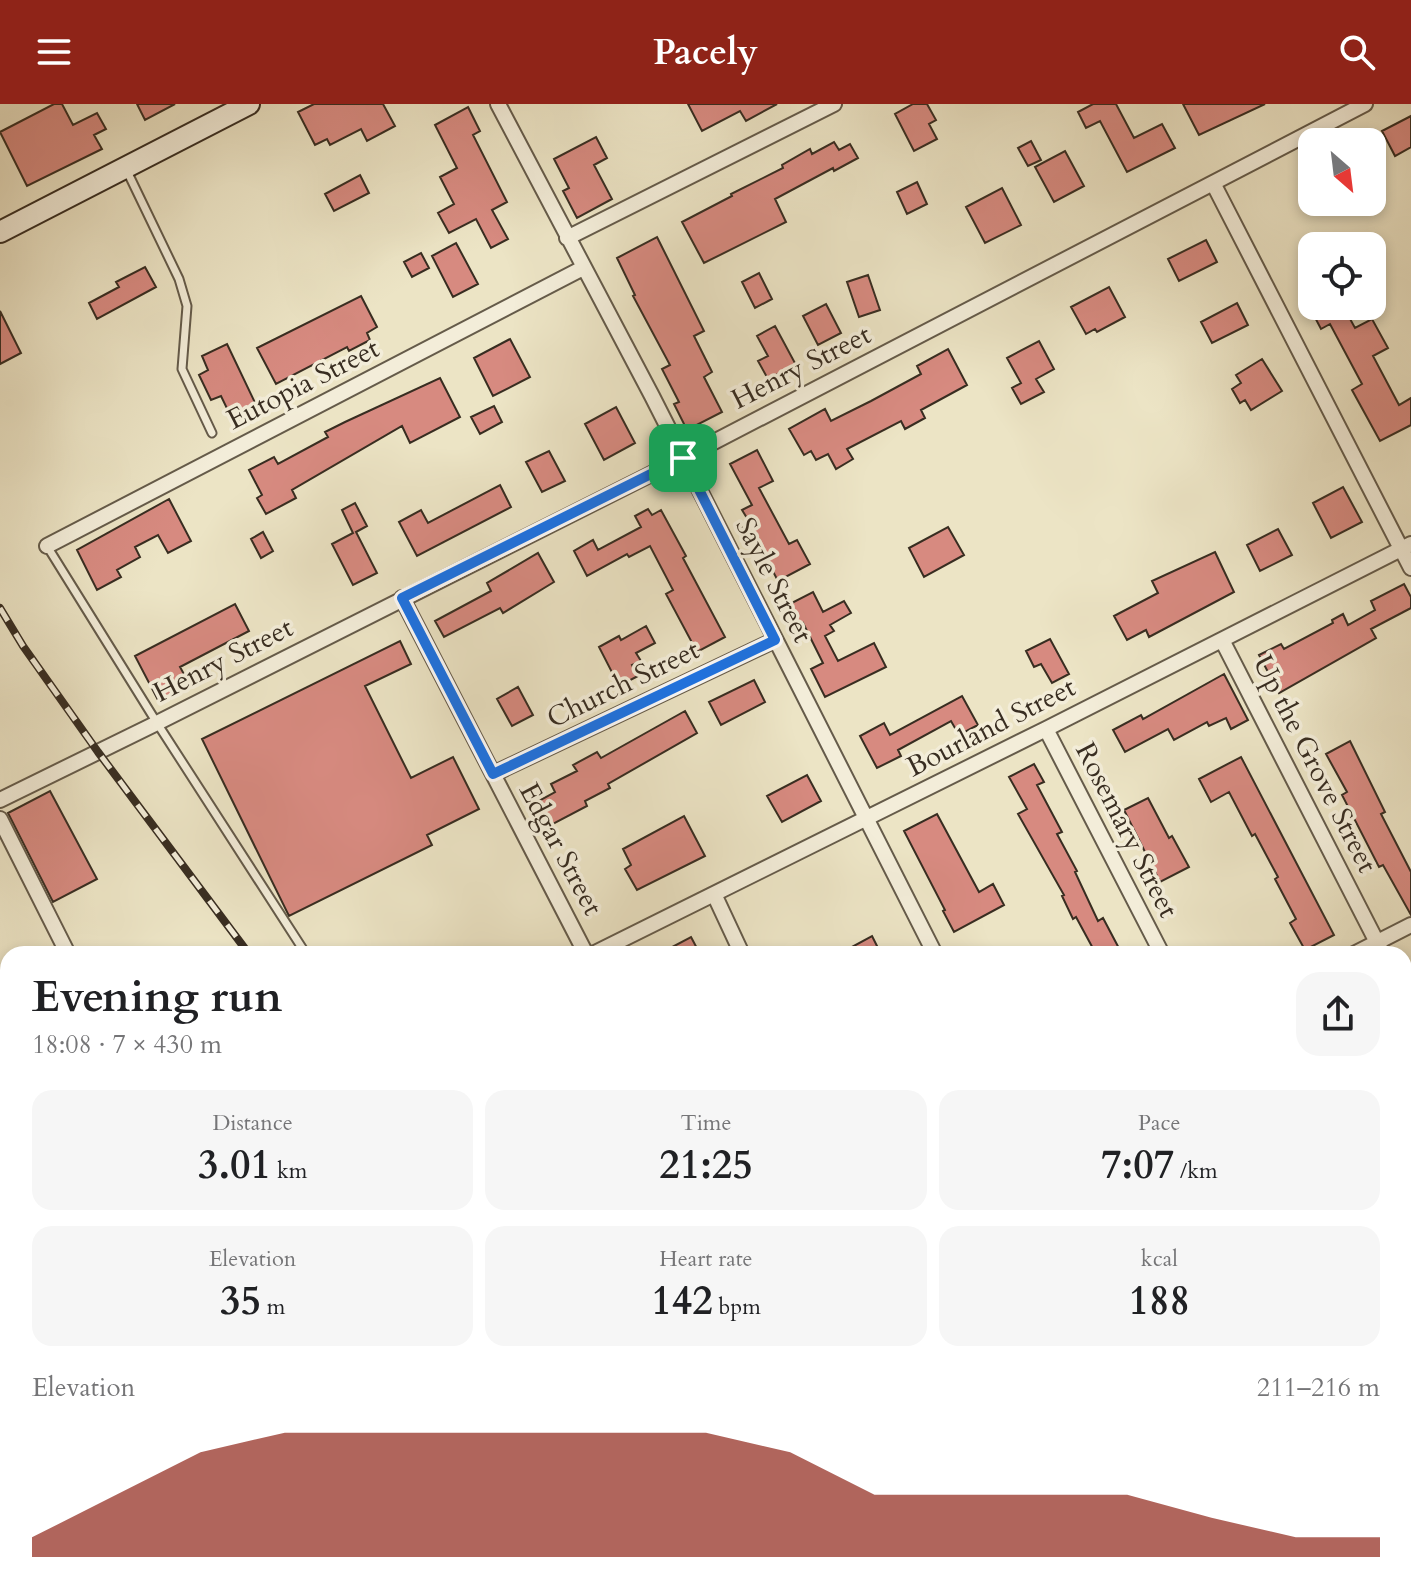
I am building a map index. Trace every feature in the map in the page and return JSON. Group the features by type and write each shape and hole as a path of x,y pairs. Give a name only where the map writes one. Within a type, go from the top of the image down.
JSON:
{"main road":[{"path":"0,232 249,104"}],"street":[{"name":"Sayle Street","path":"498,104 683,458 931,946"},
{"path":"567,238 834,104"},
{"name":"Henry Street","path":"0,800 683,458 1365,104"},
{"path":"1213,183 1406,546 1411,568"},
{"name":"Eutopia Street","path":"47,546 583,268"},
{"name":"Bourland Street","path":"609,946 1406,546"},
{"name":"Edgar Street","path":"402,598 582,946"},
{"name":"Church Street","path":"493,774 775,640"},
{"name":"Up the Grove Street","path":"1222,640 1379,946"},
{"name":"Rosemary Street","path":"1046,729 1158,946"},
{"path":"0,819 64,946"},
{"path":"714,894 738,946"},
{"path":"1383,946 1411,925"}],"lane":[{"path":"125,167 179,279 187,306 182,369 212,433"},
{"path":"47,546 301,946"}],"building":[{"path":"54,104 62,104 73,125 97,113 106,129 94,135 102,149 27,186 0,132"},
{"path":"137,104 175,104 145,120"},
{"path":"314,104 383,104 395,126 367,141 361,129 330,145 327,139 315,145 298,112"},
{"path":"688,104 777,104 746,121 740,111 702,131"},
{"path":"913,104 927,104 936,120 929,124 937,139 914,151 895,114"},
{"path":"1093,104 1116,104 1134,138 1162,124 1175,148 1127,172 1100,121 1086,128 1078,112"},
{"path":"1183,104 1265,104 1199,135"},
{"path":"468,107 480,131 473,135 507,202 492,210 508,239 491,248 476,219 449,233 438,213 454,204 440,177 457,168 435,125"},
{"path":"1411,116 1411,147 1395,156 1386,139 1386,129"},
{"path":"596,137 607,158 594,165 612,199 577,218 563,191 569,188 554,159"},
{"path":"1031,141 1041,160 1028,166 1018,148"},
{"path":"834,142 839,150 850,144 858,158 775,199 786,222 704,263 682,222 783,168 782,165 810,149 812,154"},
{"path":"1065,151 1084,186 1054,202 1035,167"},
{"path":"360,175 369,193 334,211 325,194"},
{"path":"917,182 927,204 907,214 897,192"},
{"path":"1002,188 1021,225 985,243 966,207"},
{"path":"657,237 704,331 694,336 712,372 704,377 722,412 687,430 674,404 679,402 662,369 670,365 633,296 617,258"},
{"path":"1206,240 1217,262 1179,281 1168,259"},
{"path":"456,243 478,284 453,297 432,256"},
{"path":"421,253 429,268 412,277 404,262"},
{"path":"145,267 156,287 97,319 89,303 119,287 116,282"},
{"path":"759,273 772,299 755,308 742,282"},
{"path":"868,275 880,310 859,317 847,282"},
{"path":"1109,287 1125,317 1097,332 1095,329 1086,334 1071,307"},
{"path":"361,296 377,327 367,333 370,340 349,351 347,347 276,384 257,348"},
{"path":"1237,303 1248,325 1212,343 1201,322"},
{"path":"826,304 841,333 818,345 803,316"},
{"path":"0,311 21,353 0,364"},
{"path":"1316,320 1351,320 1355,328 1373,320 1388,348 1373,356 1399,405 1411,398 1411,425 1380,441 1352,390 1362,384 1330,324 1321,329"},
{"path":"775,326 796,365 768,379 758,361 768,356 757,336"},
{"path":"510,339 530,377 493,396 474,358"},
{"path":"1039,341 1054,369 1036,379 1044,392 1021,404 1012,388 1021,383 1007,358"},
{"path":"227,344 259,411 234,423 221,396 211,400 199,375 208,370 202,356"},
{"path":"948,349 967,385 921,410 925,418 905,429 901,421 847,449 853,459 836,469 828,454 816,460 811,451 804,455 789,429 825,409 831,421 871,401 921,374 917,366"},
{"path":"1262,359 1282,391 1251,410 1245,400 1240,403 1232,389 1241,383 1236,375"},
{"path":"440,378 460,417 410,443 402,426 292,490 296,498 266,514 257,498 262,495 249,470 274,457 278,464 328,437 325,432"},
{"path":"494,406 502,422 480,434 471,417"},
{"path":"616,407 635,443 604,460 585,424"},
{"path":"757,450 773,481 759,488 789,544 797,540 810,564 778,581 758,543 752,546 742,528 750,523 742,510 752,505 730,464"},
{"path":"549,451 565,481 542,492 526,462"},
{"path":"500,485 511,507 417,556 399,522 421,510 428,523"},
{"path":"1343,487 1362,522 1331,538 1313,503"},
{"path":"169,499 191,541 168,553 158,535 135,547 140,557 117,570 121,577 97,590 77,550"},
{"path":"355,503 367,526 356,532 377,573 353,585 332,544 353,533 342,510"},
{"path":"648,509 652,515 661,510 725,637 697,652 666,594 673,590 650,546 629,557 627,554 587,576 574,551 593,540 598,550 641,527 635,516"},
{"path":"948,527 964,555 924,577 909,548"},
{"path":"1278,529 1292,555 1260,571 1247,545"},
{"path":"263,532 273,551 261,558 251,539"},
{"path":"1215,552 1234,592 1149,637 1146,630 1127,640 1114,616 1158,593 1152,581"},
{"path":"538,553 554,582 503,613 500,608 444,637 435,621 491,591 487,583"},
{"path":"1404,584 1411,597 1411,608 1371,629 1376,638 1279,693 1259,655 1281,644 1284,649 1333,623 1332,620 1343,614 1348,625 1375,610 1371,601"},
{"path":"813,592 823,612 844,601 851,613 830,625 834,631 825,636 838,661 874,643 886,667 825,697 811,669 823,663 803,623 793,629 782,608"},
{"path":"235,604 249,631 180,667 190,685 159,702 135,656"},
{"path":"646,626 655,643 636,653 641,661 632,665 638,676 619,686 599,647 619,636 621,640"},
{"path":"1050,639 1069,674 1052,683 1041,664 1034,667 1026,651"},
{"path":"400,641 411,664 365,686 411,778 453,757 479,809 427,835 432,845 289,916 202,739"},
{"path":"1224,674 1248,720 1231,729 1226,718 1209,726 1207,722 1174,740 1168,729 1125,752 1113,730 1141,715 1143,719"},
{"path":"754,680 765,702 721,725 709,702"},
{"path":"518,687 533,715 512,726 497,699"},
{"path":"962,696 978,725 959,735 951,721 898,750 901,756 877,768 860,736 884,723 890,735"},
{"path":"685,711 697,733 608,784 610,788 585,801 587,806 551,825 539,801 555,792 551,784 577,771 573,765 597,752 601,758"},
{"path":"1350,741 1385,812 1381,814 1411,872 1411,915 1383,865 1379,867 1342,795 1347,792 1326,754"},
{"path":"1241,757 1334,935 1313,946 1303,946 1290,923 1296,919 1275,879 1278,877 1229,792 1211,802 1199,779"},
{"path":"1034,764 1044,782 1037,785 1062,832 1057,834 1098,921 1103,918 1118,946 1092,946 1076,917 1073,919 1064,895 1018,814 1027,809 1009,777"},
{"path":"807,775 821,801 782,822 767,796"},
{"path":"50,791 97,879 53,902 8,813"},
{"path":"1148,798 1189,867 1160,882 1124,810"},
{"path":"937,814 979,892 993,884 1004,905 954,932 904,831"},
{"path":"684,816 705,856 637,890 625,869 631,865 623,849"},
{"path":"872,936 877,946 854,946"},
{"path":"691,937 696,946 674,946"}],"railway":[{"path":"0,608 98,752 243,946"}],"route":[{"path":"683,458 775,640 493,774 402,598 683,458"}]}
